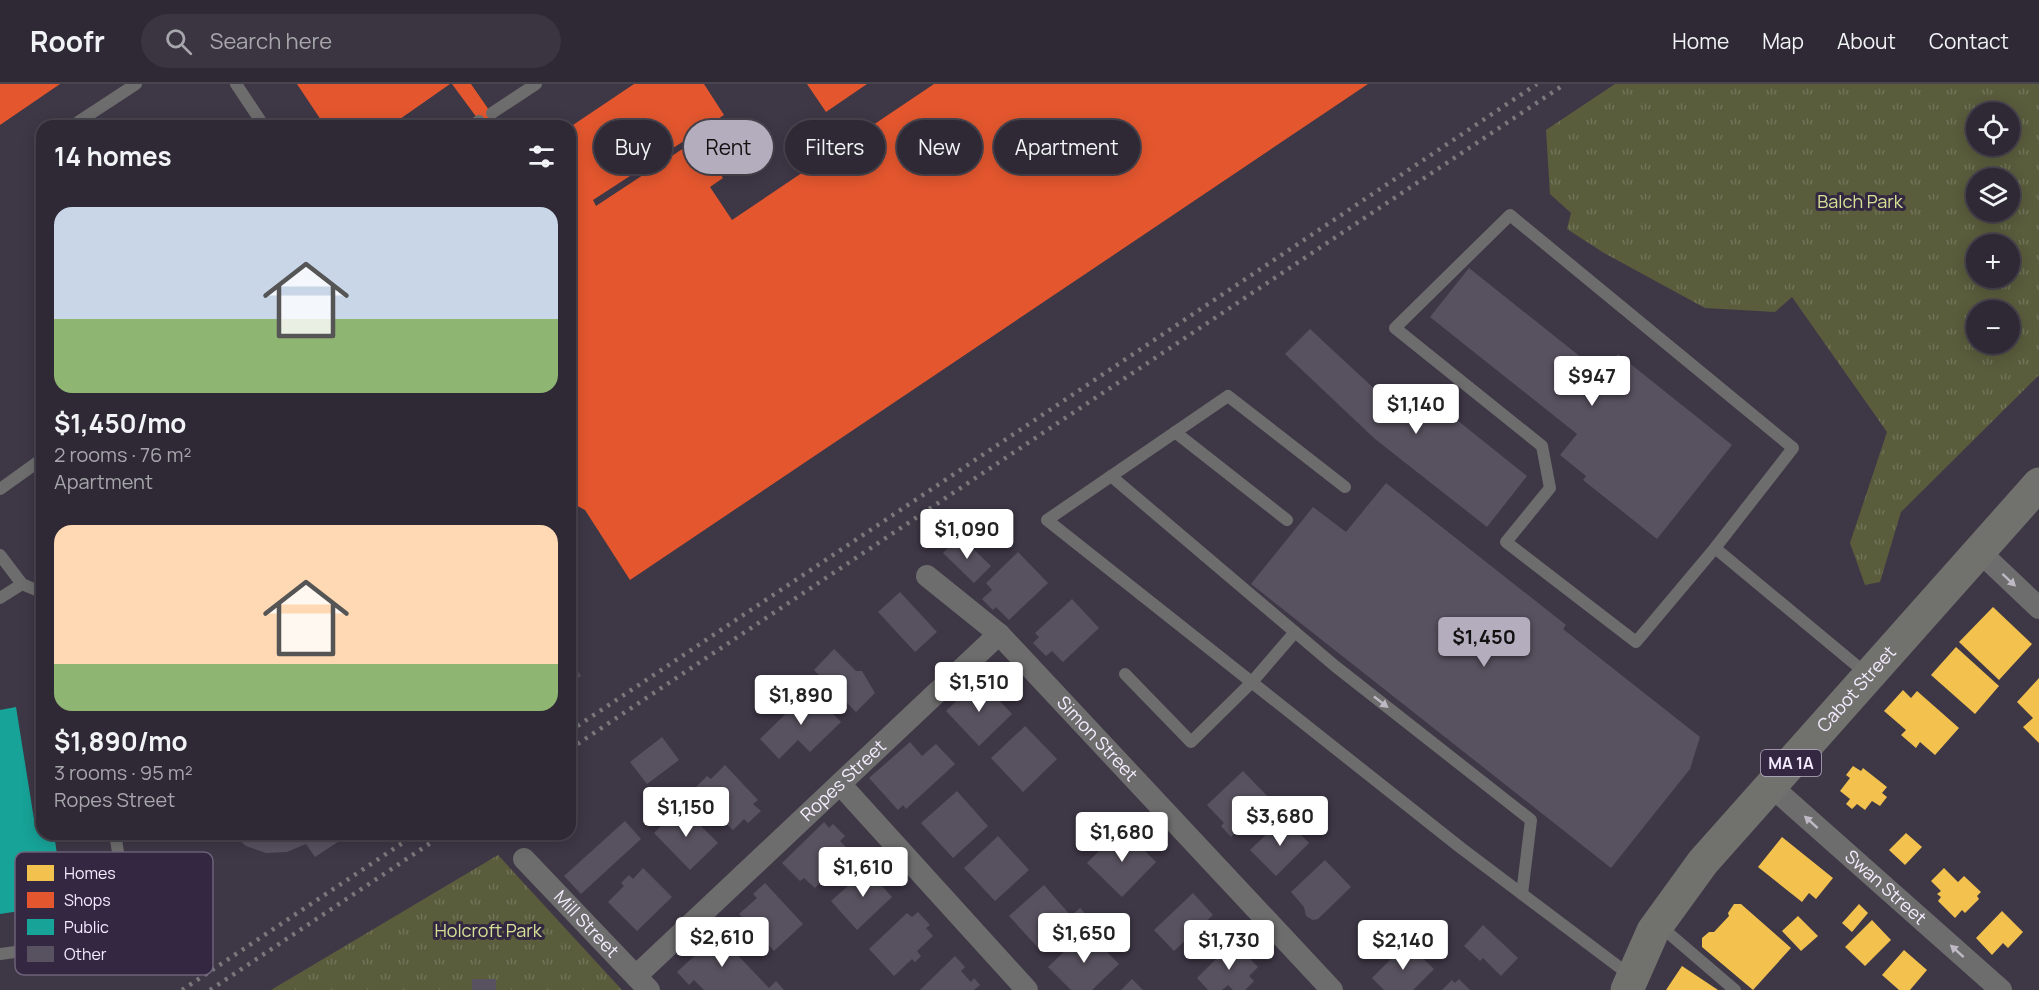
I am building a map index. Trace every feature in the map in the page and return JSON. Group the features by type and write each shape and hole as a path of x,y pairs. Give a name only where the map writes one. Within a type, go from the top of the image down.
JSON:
{"highway":[{"name":"Cabot Street","path":"1629,983 1658,924 1703,862 2039,484"}],"street":[{"path":"1980,552 2039,608"},
{"name":"Simon Street","path":"927,576 999,634 1332,990"},
{"name":"Ropes Street","path":"642,983 840,784 999,634"},
{"path":"840,784 1027,990"},
{"name":"Swan Street","path":"1771,786 2001,990"},
{"name":"Mill Street","path":"524,859 642,983"}],"lane":[{"path":"81,120 136,84"},
{"path":"236,84 260,120"},
{"path":"492,113 536,84"},
{"path":"1510,215 1793,448 1715,548 1636,642 1506,542 1550,488 1542,446 1395,328 1510,215"},
{"path":"1345,487 1228,396 1047,520 1522,894 1629,983"},
{"path":"1175,432 1287,520"},
{"path":"0,489 36,463"},
{"path":"1111,476 1335,666 1531,820 1522,894"},
{"path":"1715,548 1869,676"},
{"path":"0,557 22,584 36,590"},
{"path":"0,598 22,584"},
{"path":"1125,674 1191,742 1252,682 1295,632"},
{"path":"1658,924 1735,990"},
{"path":"0,954 15,952"}],"green space":[{"name":"Balch Park","path":"1615,84 2039,84 2039,375 1901,512 1880,582 1865,585 1850,543 1887,432 1792,297 1775,312 1705,308 1604,253 1567,229 1571,213 1550,194 1546,130"},
{"name":"Holcroft Park","path":"498,855 622,990 271,990"}],"building: Homes":[{"path":"1993,607 2032,644 1999,680 1959,642"},
{"path":"1956,647 1999,686 1975,714 1931,675"},
{"path":"2039,678 2039,743 2023,727 2033,718 2017,702"},
{"path":"1903,690 1911,698 1917,691 1959,728 1935,755 1920,742 1916,748 1901,735 1906,730 1884,711"},
{"path":"1853,766 1861,771 1863,768 1887,787 1882,793 1887,797 1880,806 1872,801 1865,810 1857,804 1852,809 1846,804 1850,799 1840,791 1850,778 1846,775"},
{"path":"1906,833 1922,847 1905,865 1889,850"},
{"path":"1782,837 1833,878 1816,899 1809,893 1802,902 1758,867"},
{"path":"1944,868 1958,882 1964,876 1981,892 1977,896 1979,899 1965,913 1962,910 1955,918 1938,901 1941,897 1937,894 1941,891 1931,881"},
{"path":"1734,904 1741,904 1791,948 1753,990 1702,947 1702,938 1709,932 1714,932 1729,916 1728,913"},
{"path":"1859,904 1868,913 1852,932 1842,923"},
{"path":"2002,911 2023,932 2008,948 2003,943 1992,955 1976,938"},
{"path":"1798,916 1818,936 1801,951 1782,931"},
{"path":"1872,920 1891,940 1865,966 1845,947"},
{"path":"1904,950 1927,970 1910,990 1899,990 1882,975"},
{"path":"1682,966 1718,990 1666,990"}],"building: Shops":[{"path":"0,84 60,84 0,125"},
{"path":"297,84 450,84 399,120 321,120"},
{"path":"452,84 471,84 496,120 479,120"},
{"path":"634,84 704,84 724,115 716,120 684,120 684,141 672,149 672,120 594,120 594,174 633,174 593,200 596,206 644,174 672,174 672,156 684,148 684,174 720,174 723,178 710,187 732,220 800,174 885,174 885,120 881,120 934,84 1368,84 630,580 585,510 576,505 576,123"},
{"path":"807,84 867,84 826,112"}],"building: Public":[{"path":"16,707 34,819 36,818 36,840 55,840 57,852 15,852 15,912 0,914 0,710"}],"building: Other":[{"path":"1469,268 1602,374 1618,354 1732,445 1657,539 1583,480 1586,476 1560,455 1577,434 1430,317"},
{"path":"1310,329 1408,420 1427,396 1527,476 1487,527 1375,439 1285,354"},
{"path":"1386,483 1566,625 1563,629 1700,737 1690,769 1611,868 1251,584 1313,507 1346,532"},
{"path":"960,536 991,566 974,583 943,553"},
{"path":"1018,552 1048,583 1009,620 996,607 993,610 982,599 992,590 986,583"},
{"path":"900,592 937,632 915,652 878,612"},
{"path":"1072,599 1099,628 1063,662 1052,651 1046,656 1033,643 1039,637 1035,633"},
{"path":"834,649 856,671 862,671 875,693 856,712 814,670"},
{"path":"576,669 581,676 576,680"},
{"path":"979,679 1012,714 979,746 946,711"},
{"path":"810,690 841,722 810,752 798,740 779,759 760,739"},
{"path":"1025,726 1057,759 1023,792 991,758"},
{"path":"662,737 679,760 647,784 630,762"},
{"path":"910,742 922,756 936,744 955,764 906,809 903,805 898,810 869,778"},
{"path":"725,765 758,800 753,804 761,811 748,823 744,819 733,830 718,815 708,810 708,804 694,789 707,776 711,779"},
{"path":"1243,771 1270,799 1231,837 1221,826 1224,823 1207,805"},
{"path":"957,791 988,826 953,858 921,823"},
{"path":"681,806 718,843 690,870 654,833"},
{"path":"1284,817 1309,843 1276,876 1250,850"},
{"path":"625,821 641,839 581,894 564,876"},
{"path":"824,822 829,828 833,824 845,836 840,841 851,852 815,888 804,878 800,881 782,863"},
{"path":"1122,828 1156,862 1122,897 1087,863"},
{"path":"998,836 1029,870 995,901 964,868"},
{"path":"239,840 341,840 315,857 306,844 287,852 266,853 246,846"},
{"path":"1325,860 1351,887 1318,919 1313,920 1306,916 1304,907 1291,892"},
{"path":"643,868 672,897 637,931 608,902 624,886 621,883 629,875 633,879"},
{"path":"866,870 872,876 878,870 888,881 882,886 892,897 857,930 831,901"},
{"path":"765,883 803,924 774,951 739,914 757,898 753,894"},
{"path":"1044,885 1071,916 1080,908 1088,917 1077,926 1074,922 1041,951 1009,916"},
{"path":"1193,893 1213,915 1174,951 1154,930"},
{"path":"918,912 930,925 926,928 933,936 917,951 921,956 915,962 912,959 894,976 869,949 907,913 912,917"},
{"path":"1483,925 1518,958 1501,976 1483,958 1480,961 1464,946"},
{"path":"725,927 737,940 730,947 769,988 776,981 784,990 704,990 694,980 689,985 677,972"},
{"path":"1086,931 1119,964 1092,990 1071,990 1048,967"},
{"path":"1233,942 1258,967 1249,976 1254,981 1245,990 1233,990 1228,985 1222,990 1208,990 1197,978"},
{"path":"1407,943 1434,969 1413,990 1384,990 1372,978"},
{"path":"955,956 965,967 961,971 971,982 974,978 980,985 974,990 920,990"},
{"path":"472,979 496,979 496,990 472,990"},
{"path":"1132,979 1143,990 1121,990"},
{"path":"1459,979 1470,990 1442,990 1452,980 1455,983"}],"railway":[{"path":"576,727 1537,84"},
{"path":"576,745 1565,84"},
{"path":"213,969 407,840"},
{"path":"210,990 435,840"},
{"path":"182,990 204,975"}]}
